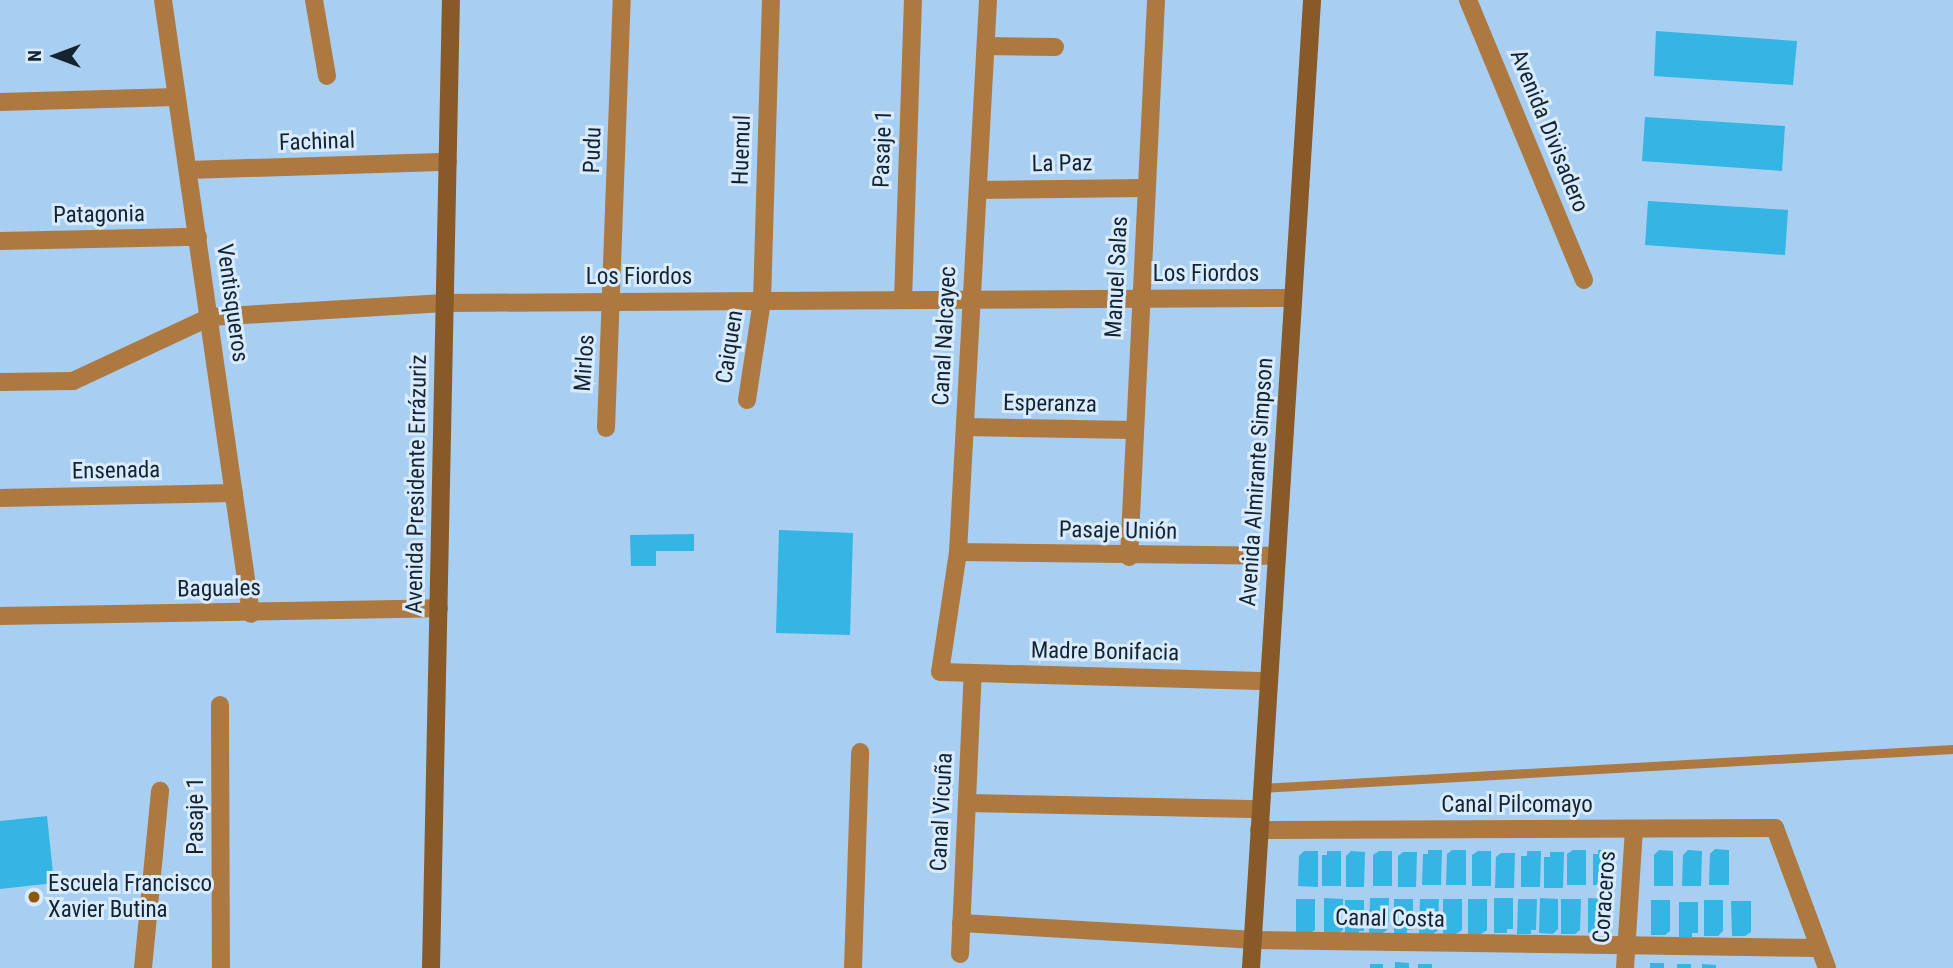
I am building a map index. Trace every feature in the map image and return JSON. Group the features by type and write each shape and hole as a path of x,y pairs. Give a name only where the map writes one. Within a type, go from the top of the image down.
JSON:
{"street":[{"name":"Ventisqueros","path":"163,0 251,614"},
{"path":"314,0 327,76"},
{"name":"Avenida Presidente Errázuriz","path":"431,968 451,0"},
{"name":"Pudu","path":"614,302 622,0"},
{"name":"Huemul","path":"762,301 771,0"},
{"name":"Pasaje 1","path":"903,300 913,0"},
{"name":"Canal Nalcayec","path":"940,673 958,552 988,0"},
{"name":"Manuel Salas","path":"1129,557 1139,299 1156,0"},
{"name":"Avenida Almirante Simpson","path":"1251,968 1312,0"},
{"name":"Avenida Divisadero","path":"1468,0 1584,280"},
{"path":"986,46 1055,47"},
{"path":"0,102 176,97"},
{"name":"Fachinal","path":"187,170 448,162"},
{"name":"La Paz","path":"978,190 1146,188"},
{"name":"Patagonia","path":"0,241 198,237"},
{"name":"Los Fiordos","path":"0,382 73,381 210,317 445,303 1293,298"},
{"name":"Caiquen","path":"747,400 762,301"},
{"name":"Mirlos","path":"606,428 614,302"},
{"name":"Esperanza","path":"965,427 1134,430"},
{"name":"Ensenada","path":"0,498 233,494"},
{"name":"Pasaje Unión","path":"958,552 1129,557 1277,556"},
{"name":"Baguales","path":"0,616 251,614 439,608"},
{"name":"Madre Bonifacia","path":"940,673 1269,681"},
{"name":"Canal Vicuña","path":"960,954 973,673"},
{"name":"Pasaje 1","path":"220,705 221,968"},
{"path":"853,968 860,752"},
{"path":"143,968 160,791"},
{"path":"967,803 1261,809"},
{"name":"Canal Pilcomayo","path":"1259,830 1775,828 1819,948"},
{"name":"Coraceros","path":"1625,968 1634,829"},
{"name":"Canal Costa","path":"961,923 1252,940 1626,948 1819,948"},
{"path":"1819,948 1827,968"}],"lane":[{"path":"1262,788 1953,749"}],"building":[{"path":"1656,31 1797,41 1793,85 1654,76"},
{"path":"1645,117 1785,126 1782,171 1642,161"},
{"path":"1648,201 1788,210 1785,255 1645,245"},
{"path":"779,530 853,533 850,635 776,633"},
{"path":"694,534 694,551 656,551 656,566 631,566 630,535"},
{"path":"47,816 54,883 0,889 0,821"},
{"path":"1715,849 1729,850 1729,885 1709,885 1710,854"},
{"path":"1428,850 1442,850 1441,885 1422,885 1423,854 1428,854"},
{"path":"1452,850 1466,850 1466,885 1446,885 1447,854"},
{"path":"1573,850 1586,850 1586,885 1567,885 1567,854"},
{"path":"1598,850 1612,850 1612,885 1593,885 1593,854 1598,854"},
{"path":"1659,850 1673,851 1673,886 1654,886 1654,855"},
{"path":"1688,850 1702,851 1701,886 1682,886 1683,855"},
{"path":"1304,851 1318,851 1318,887 1298,886 1299,856"},
{"path":"1327,851 1341,851 1341,886 1322,886 1322,855 1327,855"},
{"path":"1351,851 1365,852 1364,887 1346,887 1346,856"},
{"path":"1379,851 1392,851 1392,886 1373,886 1373,855"},
{"path":"1478,851 1491,851 1491,886 1472,886 1472,855"},
{"path":"1527,851 1541,851 1540,887 1521,887 1521,856 1527,856"},
{"path":"1403,852 1417,852 1416,887 1398,887 1398,856"},
{"path":"1550,852 1564,852 1563,888 1544,888 1544,857 1550,857"},
{"path":"1501,853 1515,853 1514,888 1495,888 1496,857"},
{"path":"1324,898 1343,899 1343,930 1337,934 1324,934"},
{"path":"1370,898 1389,898 1388,929 1383,933 1369,933"},
{"path":"1494,898 1513,898 1513,929 1507,929 1507,933 1494,933"},
{"path":"1540,898 1558,899 1558,929 1553,934 1539,933"},
{"path":"1588,898 1607,899 1607,929 1601,934 1588,933"},
{"path":"1296,899 1315,899 1315,930 1309,934 1296,934"},
{"path":"1394,899 1413,899 1413,930 1407,930 1407,934 1394,934"},
{"path":"1420,899 1439,899 1438,930 1433,934 1419,934"},
{"path":"1443,899 1462,899 1462,930 1456,934 1443,934"},
{"path":"1468,899 1487,899 1487,930 1481,934 1468,934"},
{"path":"1518,899 1537,899 1536,930 1531,930 1531,934 1517,934"},
{"path":"1561,899 1581,899 1580,930 1575,934 1561,934"},
{"path":"1345,900 1364,900 1364,931 1359,931 1359,935 1345,935"},
{"path":"1651,900 1670,900 1670,931 1665,935 1651,935"},
{"path":"1704,900 1723,900 1723,931 1718,936 1704,936"},
{"path":"1731,901 1751,901 1751,932 1745,936 1732,936"},
{"path":"1679,902 1698,902 1698,933 1692,933 1692,937 1679,937"},
{"path":"1395,962 1409,963 1409,968 1395,968"},
{"path":"1650,963 1664,963 1664,968 1650,968"},
{"path":"1370,964 1383,964 1383,968 1370,968"},
{"path":"1418,964 1432,964 1432,968 1418,968"},
{"path":"1677,964 1691,964 1691,968 1677,968"},
{"path":"1702,964 1716,965 1716,968 1702,968"}],"place":[{"name":"Escuela Francisco Xavier Butina","path":"34,897"}]}
